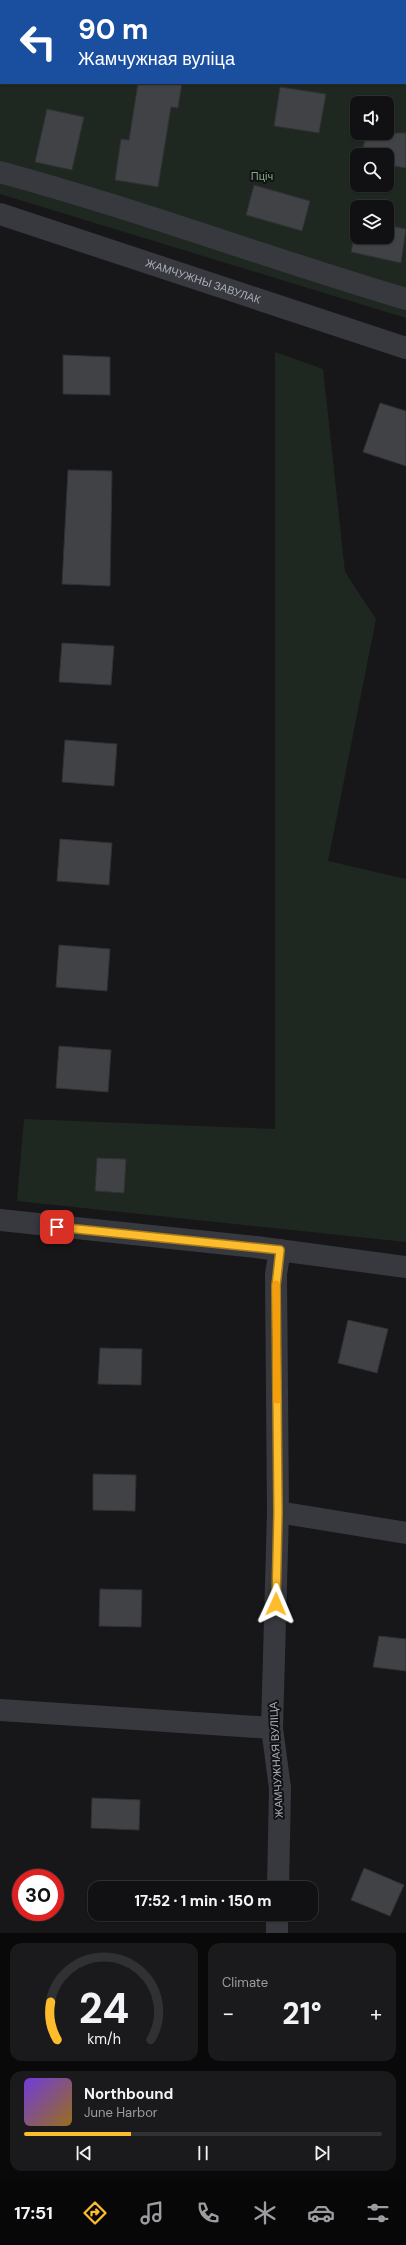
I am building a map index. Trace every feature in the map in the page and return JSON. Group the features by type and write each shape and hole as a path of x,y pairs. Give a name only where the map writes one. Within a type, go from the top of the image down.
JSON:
{"street":[{"path":"0,172 87,196 321,274 406,298"},
{"name":"ЖАМЧУЖНЫ ЗАВУЛАК","path":"0,214 406,348"},
{"path":"0,1220 280,1250 406,1267"},
{"name":"ЖАМЧУЖНАЯ ВУЛІЦА","path":"278,1881 280,1788 272,1728 278,1512 276,1286 280,1250"},
{"path":"278,1512 406,1533"},
{"path":"0,1710 272,1728"},
{"path":"277,1921 277,1933"}],"green space":[{"name":"Пціч","path":"0,84 406,84 406,318 0,194"},
{"path":"275,352 323,369 345,572 376,619 328,861 406,879 406,1242 17,1201 24,1119 275,1129"}],"building":[{"path":"138,84 182,84 178,108 171,107 158,187 115,180 121,139 129,140"},
{"path":"280,87 326,94 319,133 274,126"},
{"path":"47,109 84,117 72,170 35,162"},
{"path":"394,133 406,133 406,168 394,166 394,148 363,148 365,140 394,140"},
{"path":"254,185 310,201 302,231 246,215"},
{"path":"394,226 406,229 401,263 351,252 353,244 394,244"},
{"path":"63,355 110,357 110,395 63,394"},
{"path":"380,403 406,411 406,466 363,452"},
{"path":"68,470 112,471 110,586 62,584"},
{"path":"62,643 114,646 111,685 59,682"},
{"path":"65,740 117,744 114,786 62,782"},
{"path":"60,839 112,843 109,885 57,881"},
{"path":"59,945 110,949 107,991 56,987"},
{"path":"59,1046 111,1050 108,1092 56,1088"},
{"path":"97,1158 126,1159 124,1193 95,1191"},
{"path":"348,1320 388,1329 377,1373 338,1363"},
{"path":"100,1348 142,1349 141,1385 98,1384"},
{"path":"93,1474 136,1475 135,1511 93,1510"},
{"path":"100,1589 142,1590 141,1627 99,1626"},
{"path":"379,1636 406,1639 406,1671 373,1667"},
{"path":"92,1798 140,1800 139,1830 91,1828"},
{"path":"364,1868 404,1885 390,1916 351,1900"}],"slow traffic":[{"path":"276,1284 277,1400"}],"route":[{"path":"57,1227 280,1250 276,1274 278,1512 276,1604"}]}
